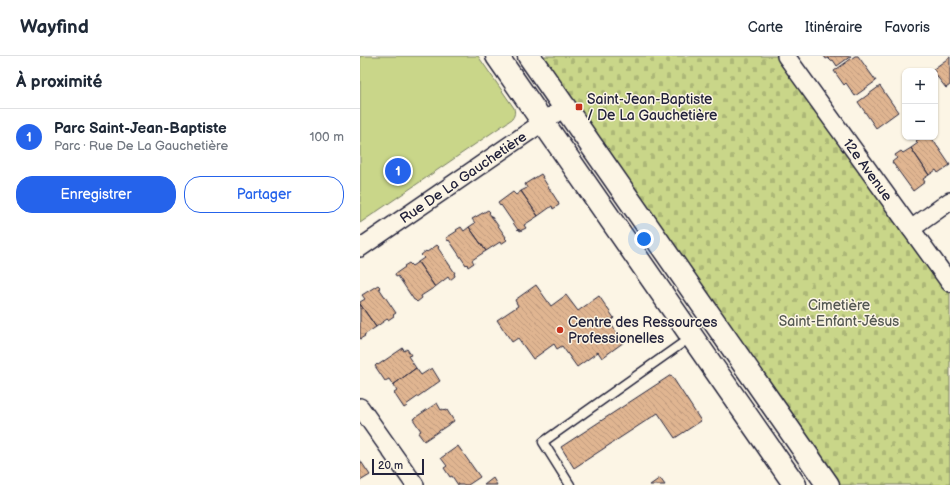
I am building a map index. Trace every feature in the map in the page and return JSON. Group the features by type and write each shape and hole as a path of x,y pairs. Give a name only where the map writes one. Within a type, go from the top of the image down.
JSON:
{"main road":[{"path":"497,56 795,485"},
{"path":"529,56 828,485"}],"street":[{"name":"12e Avenue","path":"786,56 950,283"},
{"name":"Rue De La Gauchetière","path":"360,248 565,107"},
{"path":"911,228 950,201"},
{"path":"360,407 415,485"}],"lane":[{"path":"570,485 543,442 692,337"}],"green space":[{"path":"360,56 478,56 514,108 515,112 512,119 360,223"},
{"name":"Cimetière Saint-Enfant-Jésus","path":"529,56 786,56 950,283 950,485 828,485"}],"building":[{"path":"824,56 851,56 837,66 833,60 831,61 828,58 826,59"},
{"path":"855,56 858,56 876,81 855,96 846,83 844,85 834,71"},
{"path":"950,57 950,85 946,88 938,78 938,68 935,68"},
{"path":"880,86 898,112 876,128 858,102"},
{"path":"933,140 950,165 938,173 936,170 929,175 911,148 918,143 916,141"},
{"path":"911,148 929,175 923,179 925,182 913,191 892,162 897,158 895,155 901,151 903,153"},
{"path":"541,174 559,205 553,209 552,206 538,216 521,191 527,188 525,184"},
{"path":"521,191 538,216 524,225 526,228 520,231 498,203 513,192 516,195"},
{"path":"488,210 507,240 501,244 500,242 486,251 469,227 475,223 472,219"},
{"path":"461,227 464,231 469,227 486,251 472,260 474,263 468,267 446,238"},
{"path":"437,245 455,273 455,276 450,280 448,277 435,287 418,262 424,258 421,255"},
{"path":"418,262 435,287 421,296 422,298 417,302 395,274 409,263 412,266"},
{"path":"378,285 396,313 393,315 394,316 376,327 360,302 365,299 362,295"},
{"name":"Centre des Ressources Professionelles","path":"536,285 551,306 566,295 578,311 599,296 614,318 609,322 624,342 602,358 598,352 577,367 562,346 557,349 554,344 533,359 518,338 512,342 497,320 518,306 515,300"},
{"path":"360,304 376,327 360,339"},
{"path":"403,348 404,351 407,349 411,355 408,356 416,368 393,385 389,379 385,381 375,366"},
{"path":"416,368 421,375 432,368 440,381 406,405 407,406 404,408 394,393 397,391 393,385"},
{"path":"671,375 701,421 675,438 658,413 574,468 561,447"},
{"path":"437,403 441,410 447,410 454,421 424,441 418,433 421,431 413,419"},
{"path":"458,446 480,477 468,485 458,485 452,476 450,477 444,468 447,466 441,458"},
{"path":"360,460 370,475 360,481"},
{"path":"493,478 497,485 484,485"},
{"path":"660,478 665,485 650,485"}],"place":[{"name":"Saint-Jean-Baptiste / De La Gauchetière","path":"579,107"},
{"name":"Parc Saint-Jean-Baptiste","path":"398,171"},
{"name":"Centre des Ressources Professionelles","path":"560,330"}]}
